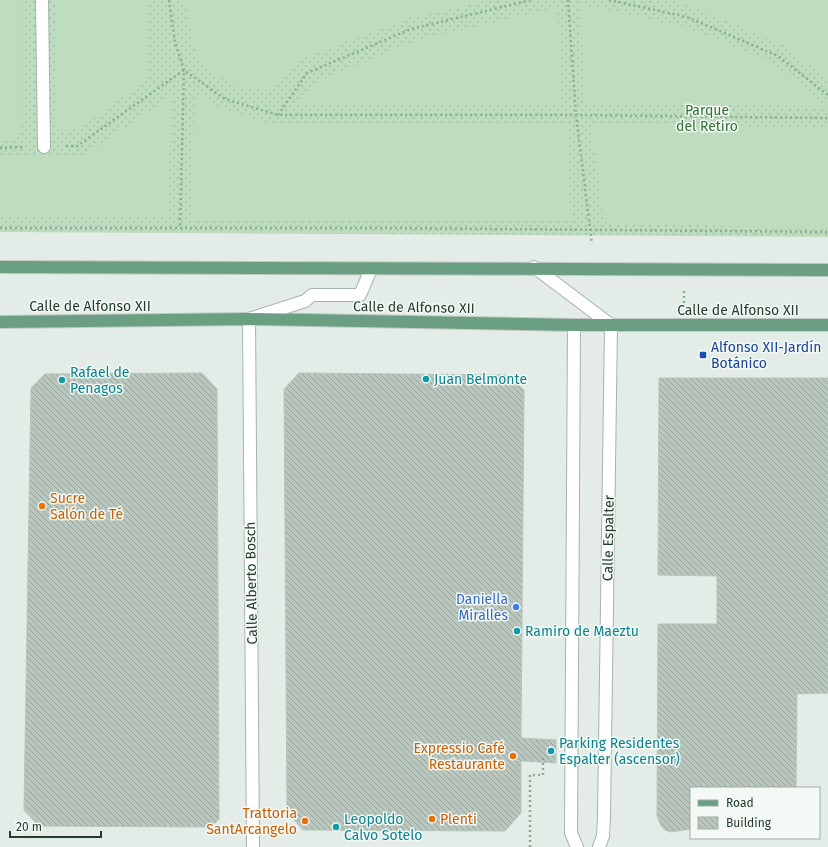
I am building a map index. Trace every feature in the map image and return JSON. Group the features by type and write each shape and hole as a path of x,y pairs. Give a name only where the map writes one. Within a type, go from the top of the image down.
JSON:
{"main road":[{"path":"0,267 371,269 534,267 827,270"},
{"name":"Calle de Alfonso XII","path":"0,322 249,320 574,325 828,325"}],"street":[{"path":"42,0 44,147"},
{"path":"534,267 611,325"},
{"path":"249,320 305,301 312,295 360,295 371,269"},
{"name":"Calle Alberto Bosch","path":"249,320 253,847"},
{"path":"574,325 571,833 577,847"},
{"name":"Calle Espalter","path":"599,847 603,836 604,816 611,325"}],"path":[{"path":"169,0 175,42 184,70 180,228"},
{"path":"278,115 307,74 411,29 531,0"},
{"path":"568,0 576,115 592,244"},
{"path":"610,0 687,16 778,56 828,95"},
{"path":"0,148 77,146 184,70"},
{"path":"184,70 225,99 278,115 576,115 828,118"},
{"path":"0,228 828,232"},
{"path":"530,847 530,775 543,775 543,754"}],"green space":[{"name":"Parque del Retiro","path":"0,0 828,0 828,237 0,232"},
{"path":"0,0 22,0 22,123 20,132 13,139 0,139"},
{"path":"55,0 149,0 149,77 103,112 79,127 58,133"},
{"path":"185,0 492,0 410,18 300,59 270,91 242,88 217,75 199,59 191,36"},
{"path":"663,0 828,0 828,80 783,45 689,5"},
{"path":"579,4 686,27 771,62 828,107 586,103"},
{"path":"557,8 562,105 295,106 320,80 421,39"},
{"path":"195,93 219,107 274,125 568,124 571,220 192,219"},
{"path":"173,95 167,217 0,217 0,157 85,155"},
{"path":"591,124 828,127 828,229 604,222"}],"building":[{"path":"202,373 217,389 219,819 212,826 207,827 39,826 24,810 31,388 45,374"},
{"path":"299,373 507,375 524,390 521,738 556,740 556,763 521,761 521,813 505,831 303,830 287,812 284,389"},
{"path":"659,378 828,378 828,693 797,694 796,787 690,787 690,829 671,832 665,830 661,826 657,816 658,624 717,624 717,576 658,575"}],"place":[{"name":"Alfonso XII-Jardín Botánico","path":"703,355"},
{"name":"Juan Belmonte","path":"426,379"},
{"name":"Rafael de Penagos","path":"62,380"},
{"name":"Sucre Salón de Té","path":"42,506"},
{"name":"Daniella Miralles","path":"516,607"},
{"name":"Ramiro de Maeztu","path":"517,631"},
{"name":"Parking Residentes Espalter (ascensor)","path":"551,751"},
{"name":"Expressio Café Restaurante","path":"513,756"},
{"name":"Plenti","path":"432,819"},
{"name":"Trattoria SantArcangelo","path":"305,821"},
{"name":"Leopoldo Calvo Sotelo","path":"336,827"}]}
